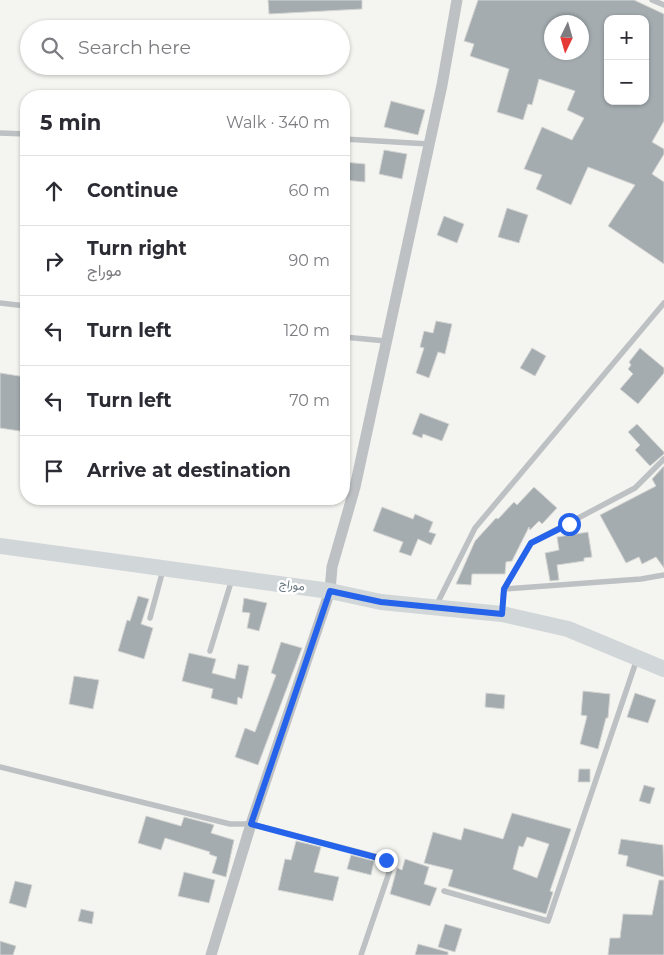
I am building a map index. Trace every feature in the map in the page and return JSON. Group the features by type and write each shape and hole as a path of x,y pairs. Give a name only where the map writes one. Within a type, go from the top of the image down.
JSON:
{"main road":[{"name":"موراج","path":"0,546 233,576 330,591 381,602 502,614 568,629 664,669"}],"street":[{"path":"350,482 386,341 429,144 457,0"},
{"path":"211,955 251,824 330,591 332,566 345,505"}],"lane":[{"path":"652,0 664,5"},
{"path":"0,133 20,134"},
{"path":"350,139 429,144"},
{"path":"0,303 20,305"},
{"path":"434,608 475,528 664,303"},
{"path":"350,338 386,341"},
{"path":"502,614 504,589 531,543 634,488 664,459"},
{"path":"150,618 163,568"},
{"path":"504,589 641,579 664,575"},
{"path":"210,651 233,576"},
{"path":"444,891 548,921 637,657"},
{"path":"0,767 230,824 251,824 393,861 362,955"}],"building":[{"path":"268,0 362,0 362,9 269,14"},
{"path":"478,0 634,0 664,14 664,121 652,142 664,149 664,154 652,174 664,182 664,264 608,226 635,185 588,167 571,205 536,189 542,175 524,169 542,127 572,140 584,118 567,110 575,91 539,79 532,105 528,104 523,120 497,112 509,69 470,56 474,44 464,41"},
{"path":"391,101 425,110 418,135 384,127"},
{"path":"384,150 407,154 402,179 379,174"},
{"path":"350,163 365,164 365,182 350,181"},
{"path":"507,208 528,215 519,243 498,237"},
{"path":"444,216 464,224 457,243 437,235"},
{"path":"436,321 452,324 445,354 438,352 429,378 416,373 424,348 420,347 424,331 433,333"},
{"path":"532,348 546,356 535,376 520,368"},
{"path":"640,348 664,368 664,373 638,404 620,389 633,374 628,369 631,365 629,362"},
{"path":"0,373 20,376 20,431 0,428"},
{"path":"420,413 449,424 442,441 423,434 422,438 412,434"},
{"path":"637,424 664,452 650,466 635,450 640,445 628,432"},
{"path":"664,466 664,568 656,557 642,564 639,557 626,563 600,515 656,486 652,479"},
{"path":"534,487 557,508 542,524 539,521 530,530 529,527 512,561 506,562 505,574 472,574 471,585 456,584 475,541 496,518 498,519 514,502 517,505"},
{"path":"382,507 413,519 415,514 433,522 429,532 436,534 431,545 418,539 411,556 399,552 403,542 373,531"},
{"path":"588,532 592,557 584,558 584,561 557,565 559,580 550,581 545,553 559,550 557,537"},
{"path":"138,596 149,599 141,624 153,628 144,659 118,651 127,620 130,621"},
{"path":"244,598 267,603 259,631 247,628 250,613 242,612"},
{"path":"281,642 302,648 258,765 235,757 245,728 255,732 276,675 271,673"},
{"path":"189,653 216,659 212,673 235,679 238,664 249,666 242,699 238,697 237,705 211,698 213,689 182,681"},
{"path":"74,676 99,680 93,709 69,704"},
{"path":"583,691 610,694 608,718 606,718 598,749 580,744 587,716 581,715"},
{"path":"486,693 505,695 504,709 485,707"},
{"path":"635,693 656,700 648,723 627,717"},
{"path":"579,769 590,769 590,782 578,782"},
{"path":"644,785 655,788 650,804 639,801"},
{"path":"512,813 571,829 550,891 553,892 546,914 448,886 453,870 424,863 433,832 461,840 464,828 503,839","holes":["527,837 549,844 537,878 513,869 519,846 523,847"]},
{"path":"146,816 181,826 184,817 211,824 214,825 211,833 234,840 226,877 212,873 217,857 209,854 210,852 165,838 161,850 138,843"},
{"path":"621,839 663,845 664,877 626,866 628,856 618,854"},
{"path":"296,841 321,847 314,872 339,877 333,901 278,890 285,859 291,860"},
{"path":"351,855 374,861 371,875 347,869"},
{"path":"405,859 429,867 424,884 437,888 430,906 390,894 397,868 402,870"},
{"path":"184,872 215,880 209,903 178,896"},
{"path":"659,880 664,880 664,955 608,955 610,938 620,938 623,914 652,915"},
{"path":"15,881 32,885 26,908 9,903"},
{"path":"81,909 94,912 92,924 78,921"},
{"path":"445,924 462,929 455,952 438,947"},
{"path":"0,941 16,946 13,955 0,955"},
{"path":"418,944 448,952 448,955 415,955"}],"route":[{"path":"386,860 251,824 330,591 381,602 502,614 504,589 531,543 569,524"}]}
